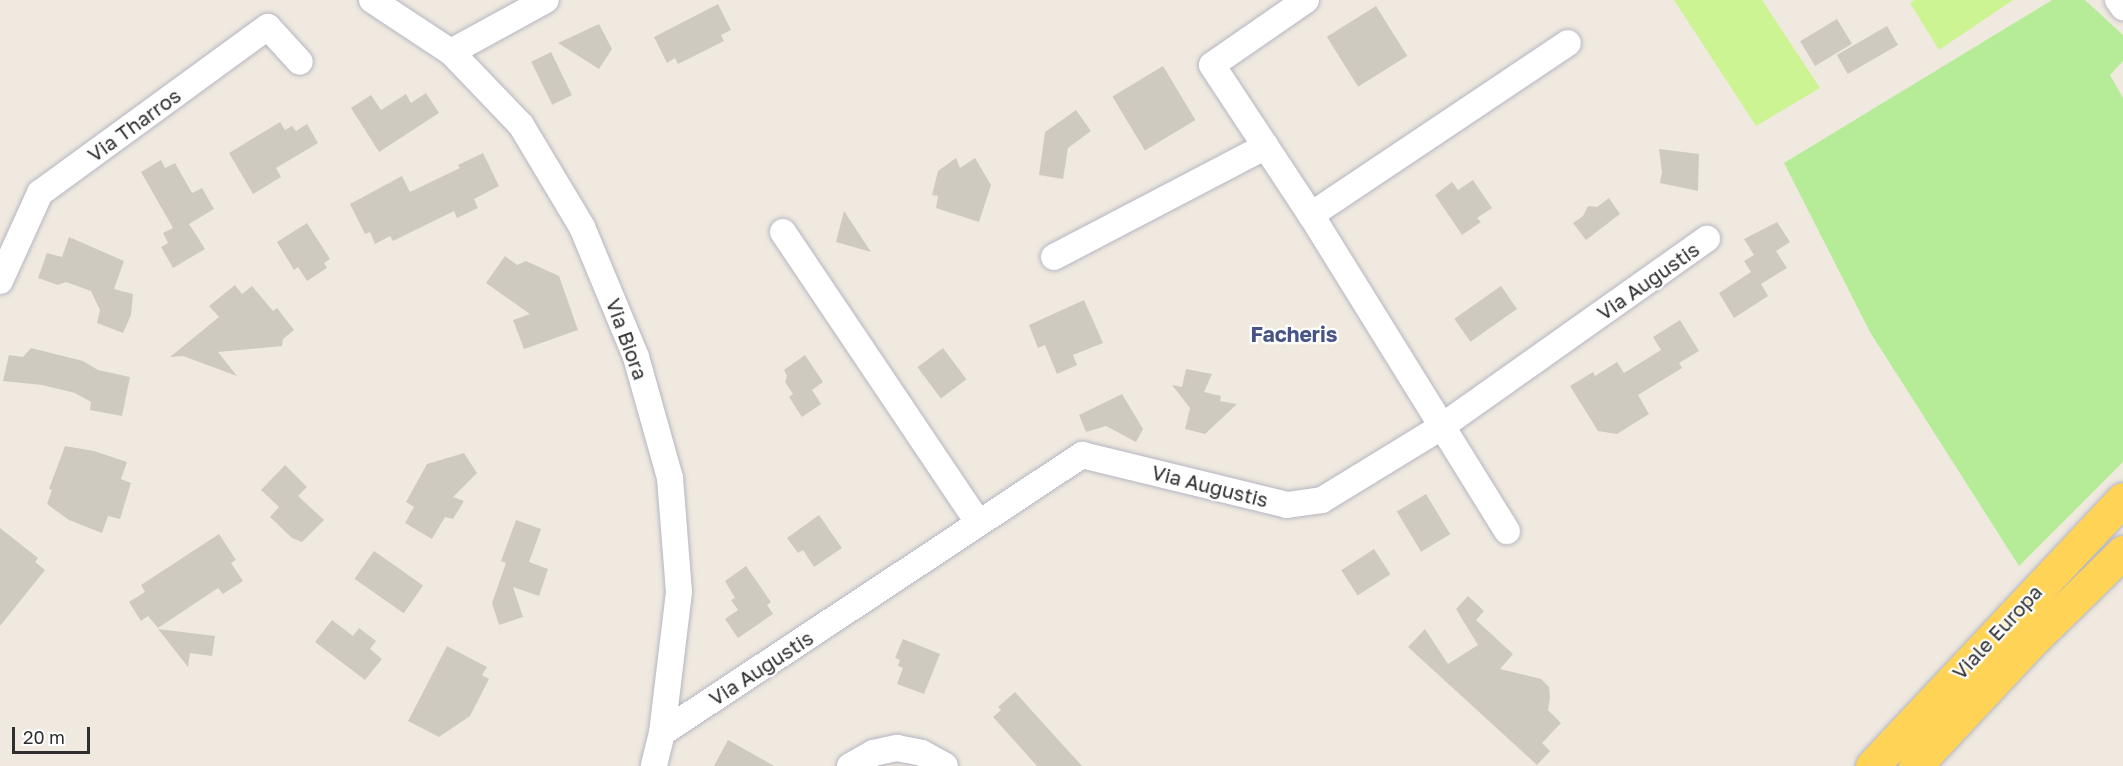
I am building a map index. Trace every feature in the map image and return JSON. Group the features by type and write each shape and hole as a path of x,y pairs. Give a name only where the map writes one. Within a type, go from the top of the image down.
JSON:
{"main road":[{"name":"Viale Europa","path":"1872,766 2123,499"},
{"name":"Viale Europa","path":"1915,766 2030,643 2123,552"}],"street":[{"name":"Via Biora","path":"372,0 451,52 520,124 582,227 636,357 670,478 679,592 662,733 654,766"},
{"path":"451,52 546,0"},
{"path":"1306,0 1212,65 1311,215 1441,427 1508,531"},
{"path":"2118,0 2123,7"},
{"name":"Via Tharros","path":"0,281 40,193 268,27 300,62"},
{"path":"1311,215 1568,43"},
{"path":"1054,257 1266,146"},
{"path":"783,232 978,522"},
{"name":"Via Augustis","path":"662,733 1082,455 1287,505 1322,500 1441,427 1707,239"},
{"path":"850,766 873,753 897,748 922,753 945,766"}],"green space":[{"path":"1674,0 1762,0 1820,88 1756,126"},
{"path":"1915,0 2013,0 1939,50 1910,3"},
{"path":"2052,0 2085,0 2123,35 2123,61 2110,75 2123,98 2123,462 2019,566 1870,332 1784,163"}],"building":[{"path":"718,4 731,30 721,35 724,41 678,64 675,58 667,63 654,37"},
{"path":"1376,6 1407,56 1358,87 1327,37"},
{"path":"1837,19 1852,44 1815,66 1800,41"},
{"path":"599,24 612,49 599,69 558,43"},
{"path":"1887,26 1898,45 1848,74 1837,55"},
{"path":"551,52 572,95 552,105 531,62"},
{"path":"1163,66 1195,120 1145,150 1112,96"},
{"path":"426,93 439,113 379,152 351,108 371,95 381,110 406,94 411,103"},
{"path":"1076,110 1091,131 1068,148 1063,179 1039,175 1045,132"},
{"path":"280,122 285,130 292,126 296,131 307,124 318,143 276,168 281,177 253,194 229,153"},
{"path":"1659,149 1699,154 1698,191 1660,183 1662,172"},
{"path":"483,153 499,186 474,199 478,208 457,218 454,211 393,241 390,236 375,244 370,232 365,234 350,204 402,176 410,192 460,168 458,165"},
{"path":"956,158 960,168 975,158 991,185 979,222 936,208 938,196 932,195 938,171"},
{"path":"161,160 165,168 175,163 192,193 202,188 214,209 189,224 205,249 173,268 161,247 168,243 163,233 173,228 141,172"},
{"path":"1473,180 1492,208 1477,218 1481,222 1462,235 1435,195 1452,182 1458,190"},
{"path":"1609,198 1620,214 1586,240 1573,223 1583,216 1588,206 1597,207"},
{"path":"844,211 871,252 836,242"},
{"path":"1777,222 1790,242 1776,251 1787,268 1761,284 1768,296 1734,318 1719,293 1751,272 1744,261 1754,255 1744,239"},
{"path":"307,223 330,259 324,263 327,268 307,281 298,267 294,270 277,242"},
{"path":"69,237 124,261 114,289 133,294 131,315 123,333 97,323 100,310 91,291 66,282 58,285 38,278 47,253 62,257"},
{"path":"505,256 517,265 526,261 559,276 578,330 524,349 513,320 530,314 486,283"},
{"path":"235,285 242,294 252,286 273,311 277,308 294,330 283,339 282,346 218,352 237,376 183,356 170,357 219,317 209,306"},
{"path":"1501,286 1517,309 1470,342 1454,319"},
{"path":"1084,300 1103,343 1073,355 1077,365 1057,374 1045,345 1038,348 1029,325"},
{"path":"1680,320 1699,351 1679,363 1682,368 1638,395 1649,414 1617,434 1598,431 1570,386 1593,372 1595,376 1617,362 1624,373 1661,350 1653,337"},
{"path":"31,348 83,361 98,370 130,377 122,416 90,410 91,402 75,393 42,385 3,381 9,355 23,357"},
{"path":"943,348 966,379 941,398 917,367"},
{"path":"805,355 823,382 812,390 821,404 802,417 789,397 793,394 785,382 787,376 784,370"},
{"path":"1186,369 1212,374 1204,392 1221,396 1220,401 1237,404 1205,434 1185,429 1190,408 1172,385 1182,387"},
{"path":"1122,394 1143,429 1136,442 1106,426 1086,432 1079,415"},
{"path":"65,446 94,451 127,462 121,479 131,483 120,519 108,516 102,533 69,520 47,504 52,490 49,489"},
{"path":"464,453 477,473 453,497 464,501 453,519 445,517 432,539 405,523 414,507 406,502 427,464"},
{"path":"285,465 307,487 298,496 324,520 302,542 292,538 270,517 279,507 261,490"},
{"path":"1426,494 1450,534 1421,552 1397,512"},
{"path":"819,515 842,548 814,567 803,550 798,553 787,538"},
{"path":"516,520 541,529 529,562 548,569 539,596 513,587 523,617 499,625 492,603 506,563 501,561"},
{"path":"0,528 38,558 35,562 45,570 0,626"},
{"path":"219,534 236,560 231,563 243,581 223,594 218,588 158,628 148,616 141,621 129,602 145,592 141,585"},
{"path":"1374,549 1390,574 1358,595 1341,570"},
{"path":"374,551 423,585 404,613 354,579"},
{"path":"746,566 771,602 767,605 773,614 738,638 725,619 738,610 731,600 735,598 725,581"},
{"path":"1468,596 1484,611 1476,620 1513,654 1500,669 1541,679 1549,687 1548,710 1561,723 1542,743 1550,751 1537,765 1408,647 1425,629 1448,664 1478,645 1456,609"},
{"path":"332,620 353,636 359,628 376,641 370,649 382,659 365,680 315,642"},
{"path":"158,629 215,636 212,656 190,653 188,667"},
{"path":"903,639 940,654 924,694 897,684 903,668 898,666 900,660 895,658"},
{"path":"447,646 487,667 482,675 489,679 470,716 439,737 408,721"},
{"path":"1015,692 1082,766 1037,766 993,717 1001,710 998,707"},
{"path":"728,740 774,766 714,766"}],"district":[{"name":"Facheris","path":"1294,334"}]}
